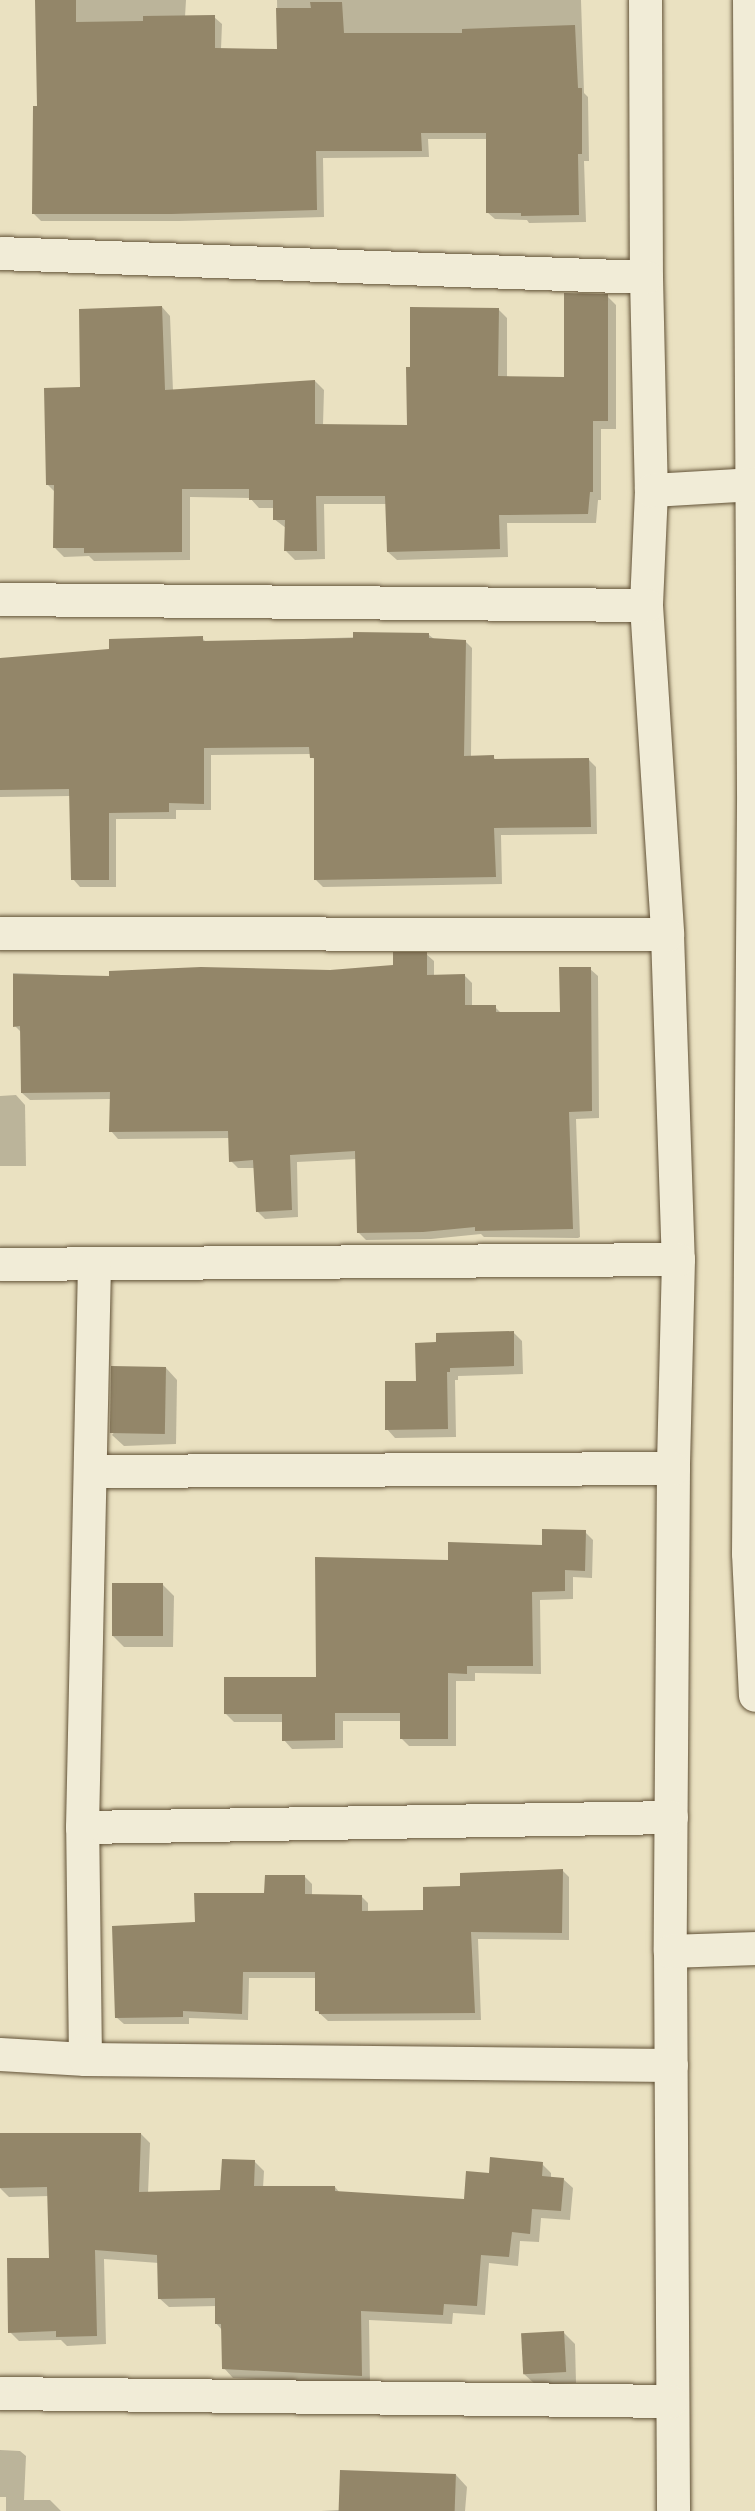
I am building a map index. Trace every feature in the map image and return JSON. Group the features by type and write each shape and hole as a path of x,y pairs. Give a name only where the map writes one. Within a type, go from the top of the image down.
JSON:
{"street":[{"path":"645,0 646,277 651,490 646,605 667,934 678,1259 673,1468 670,1951 670,2401 673,2511"},
{"path":"749,0 754,803 748,1552 755,1695"},
{"path":"0,253 646,277"},
{"path":"651,490 753,484"},
{"path":"0,599 646,605"},
{"path":"0,933 667,934"},
{"path":"0,1264 678,1259"},
{"path":"85,2059 82,1827 94,1263"},
{"path":"90,1471 673,1468"},
{"path":"82,1827 671,1817"},
{"path":"670,1951 755,1948"},
{"path":"0,2054 85,2059 671,2065"},
{"path":"0,2393 670,2401"}],"building":[{"path":"35,0 76,0 76,22 143,21 143,16 215,15 215,48 277,49 276,8 311,8 310,2 342,2 344,33 462,33 462,29 575,25 578,88 582,88 582,154 578,154 579,215 521,216 521,213 486,213 486,133 421,133 422,151 316,151 317,210 171,214 32,214 33,106 37,106"},
{"path":"564,293 608,294 608,421 593,421 593,492 590,492 588,514 499,515 500,549 387,552 385,496 316,496 317,551 284,551 285,520 273,520 273,500 249,500 249,489 182,489 182,552 84,553 84,548 53,548 54,485 46,485 44,388 80,387 79,309 162,306 165,390 315,380 315,424 407,425 406,367 410,367 410,307 499,308 498,376 564,377"},
{"path":"353,632 429,633 429,638 466,640 464,756 494,755 494,759 589,758 591,827 494,828 496,877 314,880 314,758 310,758 309,747 204,748 204,804 169,803 169,812 109,813 109,880 71,880 69,789 0,790 0,658 109,649 109,639 203,636 203,641 353,638"},
{"path":"393,952 427,952 427,975 465,974 465,1005 496,1005 496,1012 560,1012 559,967 591,967 592,1111 569,1112 573,1229 475,1231 475,1227 423,1232 357,1233 355,1151 290,1155 292,1210 256,1212 253,1160 229,1162 228,1131 109,1132 110,1092 21,1093 20,1026 13,1027 13,974 109,976 109,971 201,967 330,970 393,965"},
{"path":"514,1331 514,1366 450,1368 450,1372 447,1372 448,1429 385,1430 385,1381 416,1381 415,1343 436,1342 436,1333"},
{"path":"111,1366 166,1367 165,1434 110,1433"},
{"path":"542,1529 586,1530 585,1571 565,1570 565,1591 532,1592 533,1666 467,1666 467,1674 448,1673 448,1739 400,1739 400,1713 335,1713 335,1740 282,1741 282,1714 224,1714 224,1677 316,1677 315,1557 448,1560 448,1542 542,1545"},
{"path":"112,1583 163,1583 163,1636 112,1636"},
{"path":"563,1869 562,1933 471,1932 475,2013 319,2014 319,2011 315,2011 315,1972 243,1972 242,2014 183,2011 183,2017 115,2018 112,1926 195,1922 194,1893 264,1893 265,1875 305,1875 305,1894 362,1895 362,1911 423,1910 423,1887 460,1886 460,1873"},
{"path":"0,2133 141,2133 139,2192 220,2190 222,2159 255,2160 254,2186 335,2186 335,2191 464,2199 466,2171 489,2173 490,2157 543,2162 542,2176 564,2178 561,2211 532,2209 530,2234 512,2232 509,2257 481,2255 477,2306 444,2304 443,2315 361,2311 362,2376 222,2369 221,2324 215,2324 215,2298 158,2299 157,2255 95,2250 97,2336 56,2337 56,2331 8,2333 7,2258 49,2258 47,2187 0,2188"},
{"path":"564,2331 566,2372 523,2374 521,2333"},
{"path":"340,2470 456,2474 455,2511 339,2511"}]}
